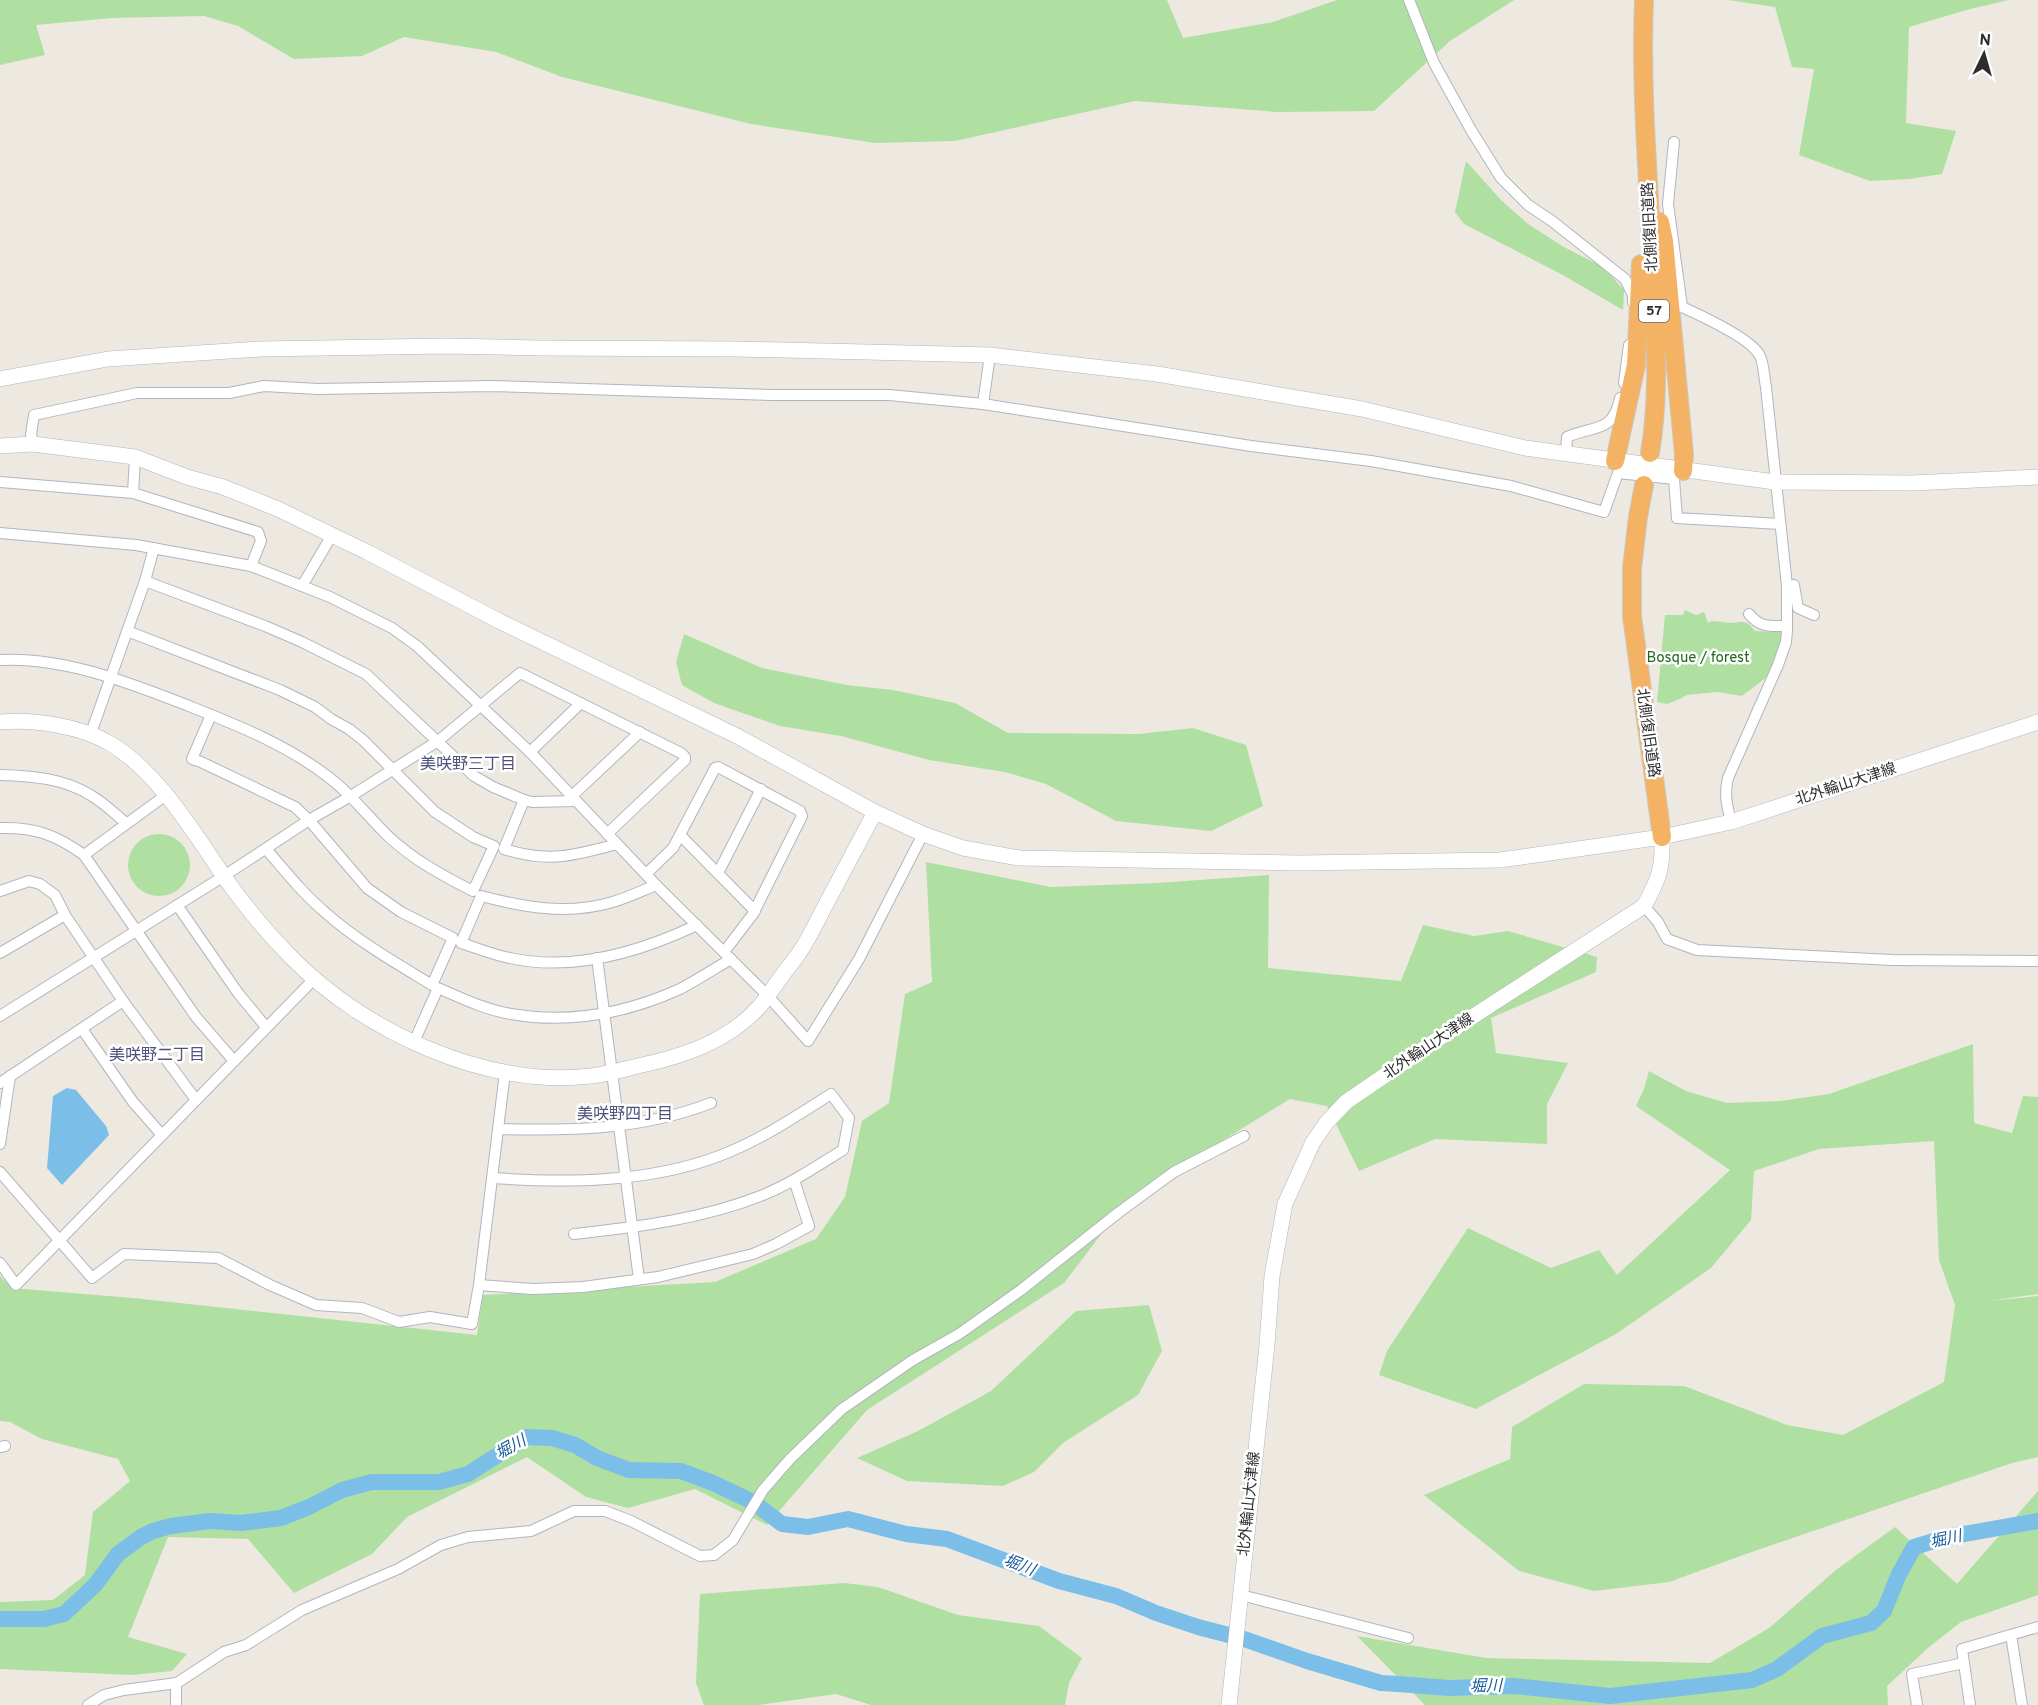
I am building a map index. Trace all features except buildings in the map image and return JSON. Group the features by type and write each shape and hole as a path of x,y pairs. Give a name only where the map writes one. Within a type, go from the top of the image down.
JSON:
{"highway":[{"name":"北側復旧道路","path":"1644,0 1642,50 1644,118 1656,387 1650,453"},
{"path":"1615,461 1636,365 1641,300 1642,213 1647,168"},
{"path":"1647,168 1664,241 1684,454 1683,471"},
{"name":"北側復旧道路","path":"1644,485 1632,568 1632,616 1662,837"}],"street":[{"path":"1409,0 1434,63 1501,178 1528,205 1613,268 1625,279 1634,295 1626,373 1618,409 1609,422 1595,430 1582,430 1567,437 1566,454"},
{"path":"1674,142 1668,204 1682,307 1739,337 1760,355 1767,396 1787,586 1786,642 1725,790 1731,822"},
{"path":"0,379 108,359 260,349 447,346 748,349 990,355 1157,374 1362,409 1470,436 1566,454 1775,482 1912,483 2038,477"},
{"path":"983,404 990,355"},
{"path":"33,444 31,434 34,415 137,393 229,393 264,386 318,389 492,386 772,395 889,395 983,404 1251,446 1371,461 1511,486 1604,512 1618,473 1674,478 1677,518 1780,524"},
{"path":"0,446 33,444 135,457 278,509 501,622 736,736 875,812 923,834 963,848 1019,858 1300,863 1500,860 1662,837"},
{"path":"133,493 135,457"},
{"path":"0,482 133,493 258,532 261,541 251,566"},
{"path":"0,533 154,549 251,566 302,586 392,628 417,646 530,752 646,874 768,996 808,1041 859,959 923,834"},
{"path":"302,586 332,535"},
{"path":"91,733 145,581 154,549"},
{"path":"145,581 265,626 366,674 474,776 524,800 532,802 574,799 640,732"},
{"path":"1787,586 1794,585 1797,608 1814,615"},
{"path":"1749,614 1759,624 1787,627"},
{"path":"127,631 280,690 315,707 349,729 435,812 453,826 473,837 523,855 560,857 617,844"},
{"path":"0,660 67,666 110,677 211,715 274,742 303,758 351,796 389,837 410,854 436,873 477,893 513,904 547,909 577,908 609,903 657,885"},
{"path":"0,1016 438,741 520,673 640,732 685,757 608,834"},
{"path":"530,752 581,703"},
{"path":"211,715 192,759 295,807 309,820 367,888 401,912 457,941 510,958 553,962 614,956 663,941 697,925"},
{"path":"0,722 12,721 68,727 91,733 113,744 147,773 166,795 254,915 314,979 341,1001 414,1042 467,1062 505,1072 559,1077 592,1076 677,1057 708,1045 734,1029 758,1009 800,952 875,812"},
{"name":"北外輪山大津線","path":"1229,1705 1267,1344 1272,1276 1285,1204 1313,1142 1327,1122 1346,1102 1644,906 1657,883 1663,863 1662,837 1731,822 2038,722"},
{"path":"266,849 299,888 328,915 361,940 435,986 474,1003 509,1014 551,1018 604,1013 642,1004 681,988 728,955 755,911 802,816 800,810 718,767 715,768 673,848 646,874"},
{"path":"0,775 34,776 62,781 92,795 126,823"},
{"path":"718,873 761,789"},
{"path":"84,855 166,795"},
{"path":"414,1042 435,986 477,893 524,800"},
{"path":"0,828 43,831 66,842 84,855 196,1017 234,1061"},
{"path":"680,835 755,911"},
{"path":"0,891 35,881 55,895 65,915 123,1001 196,1100"},
{"path":"177,905 237,993 266,1028"},
{"path":"1644,906 1658,922 1667,939 1697,951 1892,960 2038,961"},
{"path":"0,953 65,915"},
{"path":"597,958 639,1279"},
{"path":"0,1263 16,1284 314,979"},
{"path":"0,1083 123,1001"},
{"path":"82,1029 133,1102 162,1135"},
{"path":"0,1172 92,1278 124,1254 218,1258 270,1285 316,1305 362,1308 399,1322 430,1317 472,1324 479,1285 505,1072"},
{"path":"0,1144 10,1076"},
{"path":"492,1178 538,1181 579,1180 626,1176 690,1165 719,1156 783,1125 831,1094 849,1118 843,1150 794,1180 764,1195 722,1209 633,1228 574,1234"},
{"path":"498,1129 581,1130 619,1126 684,1113 711,1103"},
{"path":"88,1705 104,1695 124,1690 176,1683 224,1652 246,1645 302,1610 398,1569 441,1545 468,1537 531,1531 573,1511 605,1511 631,1521 700,1556 714,1555 733,1540 763,1490 783,1467 819,1429 842,1409 1021,1290 1174,1172 1244,1136"},
{"path":"479,1285 533,1289 583,1287 658,1277 753,1254 809,1226 794,1180"},
{"path":"1241,1595 1408,1638"},
{"path":"1970,1705 1962,1649 2038,1627"},
{"path":"2011,1635 2022,1705"},
{"path":"1917,1705 1912,1674 1964,1663"},
{"path":"176,1683 176,1705"}],"green space":[{"path":"0,0 1167,0 1183,38 1273,22 1337,0 1514,0 1450,41 1374,111 1277,112 1135,101 955,141 875,143 751,124 562,77 496,52 404,37 362,56 294,59 238,26 204,16 112,18 36,25 45,55 0,65"},
{"path":"1728,0 2009,0 1909,27 1906,123 1956,131 1942,174 1870,181 1799,155 1814,69 1792,67 1775,7"},
{"path":"1466,161 1501,200 1528,224 1562,246 1603,267 1624,290 1623,310 1561,274 1464,224 1455,212"},
{"name":"Bosque / forest","path":"1685,610 1696,615 1704,612 1708,623 1712,621 1743,622 1755,631 1775,632 1790,622 1772,673 1742,696 1717,692 1687,695 1667,704 1657,702 1665,615 1683,615"},
{"path":"684,634 762,668 955,703 1008,733 1139,734 1193,728 1246,745 1263,806 1211,831 1116,821 1046,784 1005,772 929,760 841,736 780,726 714,703 682,685 676,662"},
{"path":"153,834 165,834 181,843 188,853 190,865 188,877 181,887 165,896 153,896 142,891 133,882 128,871 128,859 133,848 142,839"},
{"path":"926,862 1051,887 1157,883 1269,875 1268,968 1401,981 1423,925 1474,936 1508,931 1597,957 1596,972 1491,1018 1496,1053 1568,1063 1547,1104 1547,1144 1435,1139 1359,1171 1327,1106 1290,1099 1129,1198 1064,1283 867,1410 767,1525 695,1489 628,1508 586,1497 527,1457 407,1517 372,1554 294,1593 248,1539 168,1537 128,1637 187,1654 172,1671 132,1675 0,1669 0,1602 53,1600 85,1575 93,1512 130,1481 118,1459 42,1439 10,1422 0,1421 0,1276 12,1288 133,1298 477,1335 483,1295 715,1282 816,1239 845,1197 862,1121 889,1103 905,994 932,982"},
{"path":"1973,1044 1974,1123 2012,1133 2023,1096 2038,1097 2038,1294 1989,1301 2038,1296 2038,1457 2012,1463 1669,1582 1594,1591 1519,1571 1424,1495 1510,1459 1512,1427 1584,1384 1684,1386 1787,1425 1843,1435 1944,1382 1955,1305 1939,1260 1934,1141 1819,1149 1754,1171 1751,1220 1711,1268 1616,1334 1476,1409 1379,1375 1387,1351 1468,1228 1551,1268 1599,1250 1617,1275 1730,1170 1636,1106 1649,1071 1686,1091 1727,1103 1780,1101 1829,1094"},
{"path":"1149,1305 1162,1351 1138,1395 1063,1443 1034,1472 1003,1486 907,1481 857,1458 918,1431 991,1391 1076,1311"},
{"path":"2038,1491 2038,1595 1961,1622 1929,1647 1887,1686 1888,1705 1425,1705 1357,1636 1486,1658 1710,1663 1769,1628 1836,1570 1895,1527 1957,1584"},
{"path":"844,1583 878,1587 958,1615 1039,1626 1082,1658 1069,1683 1065,1705 871,1705 836,1694 759,1705 704,1705 696,1683 700,1594"}],"water":[{"path":"67,1088 76,1090 106,1126 109,1135 62,1185 47,1168 53,1096"}],"waterway":[{"name":"堀川","path":"0,1619 44,1619 64,1614 95,1585 118,1554 153,1531 171,1526 210,1521 241,1523 281,1518 342,1490 372,1482 439,1482 468,1474 526,1437 552,1438 575,1445 597,1458 629,1470 681,1471 753,1502 782,1524 808,1527 848,1519 906,1534 947,1539 1059,1581 1116,1596 1198,1627 1244,1639 1381,1683 1449,1688 1514,1686 1610,1696 1752,1680 1777,1669 1822,1636 1871,1623 1884,1611 1899,1574 1914,1547 1947,1537 2038,1521"}],"district":[{"name":"美咲野三丁目","path":"468,765"},
{"name":"美咲野二丁目","path":"157,1056"},
{"name":"美咲野四丁目","path":"625,1115"}]}
